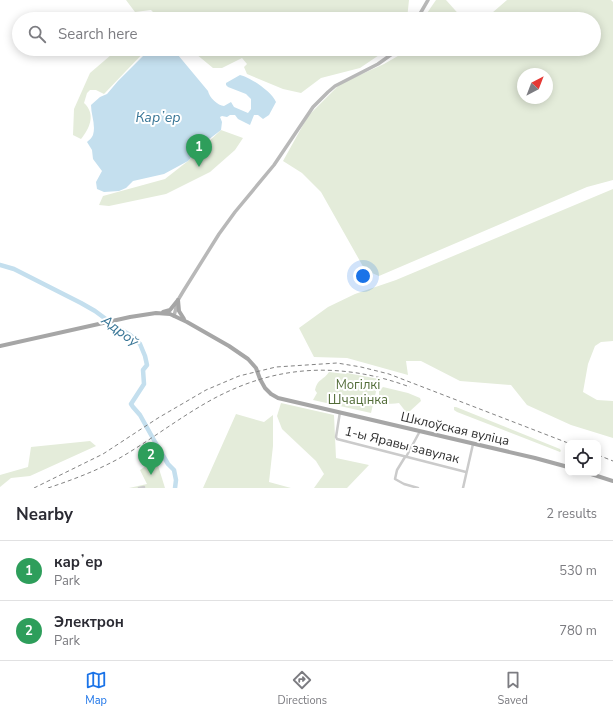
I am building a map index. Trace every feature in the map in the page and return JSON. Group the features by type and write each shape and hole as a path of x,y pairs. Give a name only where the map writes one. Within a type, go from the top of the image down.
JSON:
{"main road":[{"path":"0,346 96,324 168,311 177,302"},
{"path":"177,302 180,315 187,322"},
{"path":"156,313 172,315"},
{"name":"Шклоўская вуліца","path":"172,315 187,322 245,356 256,368 265,388 275,396 290,401 420,430 565,466"},
{"path":"597,476 613,481"}],"street":[{"path":"421,12 428,0"},
{"path":"172,315 177,302 190,280 229,219 274,165 319,101 335,86 378,64 389,56"},
{"name":"1-ы Яравы завулак","path":"340,412 336,437 337,439 466,472"},
{"path":"418,488 404,484 395,478 397,470 420,430"},
{"path":"463,488 473,444"},
{"path":"139,488 144,486"}],"green space":[{"path":"126,0 409,0 408,12 153,12 151,10 135,12"},
{"path":"436,0 446,0 457,12 428,12"},
{"path":"507,0 611,0 613,2 613,180 587,187 379,276 365,270 321,192 302,173 283,161 308,116 340,84 398,56 601,56 601,12 493,12"},
{"path":"110,56 140,56 104,94 96,90 90,90 87,93 84,103 88,107 91,116 89,126 81,139 73,135 74,109 90,73"},
{"path":"198,56 378,56 360,68 321,78 301,93 283,89 247,74 244,67 247,64 242,58 222,68 213,68"},
{"name":"Карʼер","path":"221,130 243,138 235,150 210,172 166,194 109,206 99,205 103,196 165,179 188,161"},
{"path":"613,189 613,341 601,342 595,346 588,364 583,392 597,400 613,401 613,438 571,425 527,405 511,385 460,381 421,361 406,361 408,375 347,358 314,357 299,328 328,307 355,294 396,280"},
{"name":"Могілкі Шчацінка","path":"329,372 347,373 379,379 371,413 313,400 317,393 315,390 317,384"},
{"path":"383,387 408,393 420,398 421,401 410,411 406,412 399,403 388,404 379,398 379,391"},
{"path":"281,403 334,415 336,458 369,465 347,488 314,488 324,474 316,461 282,429 277,416"},
{"path":"454,407 560,449 561,451 560,452 457,412 454,410"},
{"path":"236,414 264,422 273,415 273,446 269,482 291,488 203,488"},
{"path":"90,441 96,446 30,476 11,478 0,487 0,475 28,467 31,447"},
{"path":"156,459 165,488 129,488 147,484 140,470"}],"water":[{"name":"Карʼер","path":"143,56 179,56 212,98 222,106 231,102 234,107 248,113 251,109 251,99 246,94 226,85 226,83 240,75 260,86 274,98 276,102 269,115 263,119 258,115 254,115 250,125 238,119 235,115 220,117 222,122 221,130 208,140 188,161 164,174 133,181 126,188 119,191 104,192 97,189 96,182 102,171 93,159 92,150 87,142 92,137 94,131 91,105 100,97 107,94"}],"waterway":[{"name":"Адроў","path":"0,265 14,269 81,303 130,335 140,344 147,365 143,370 144,384 131,404 140,415 168,464 174,470 176,480 175,488"}],"railway":[{"path":"34,488 103,454 158,418 206,390 239,376 276,367 337,363 389,374 565,442"},
{"path":"48,488 84,475 118,459 213,399 237,387 262,379 286,373 310,370 335,371 360,373 410,387"},
{"path":"601,456 613,461"}],"place":[{"name":"карʼер","path":"199,167"},
{"name":"Электрон","path":"151,475"}]}
